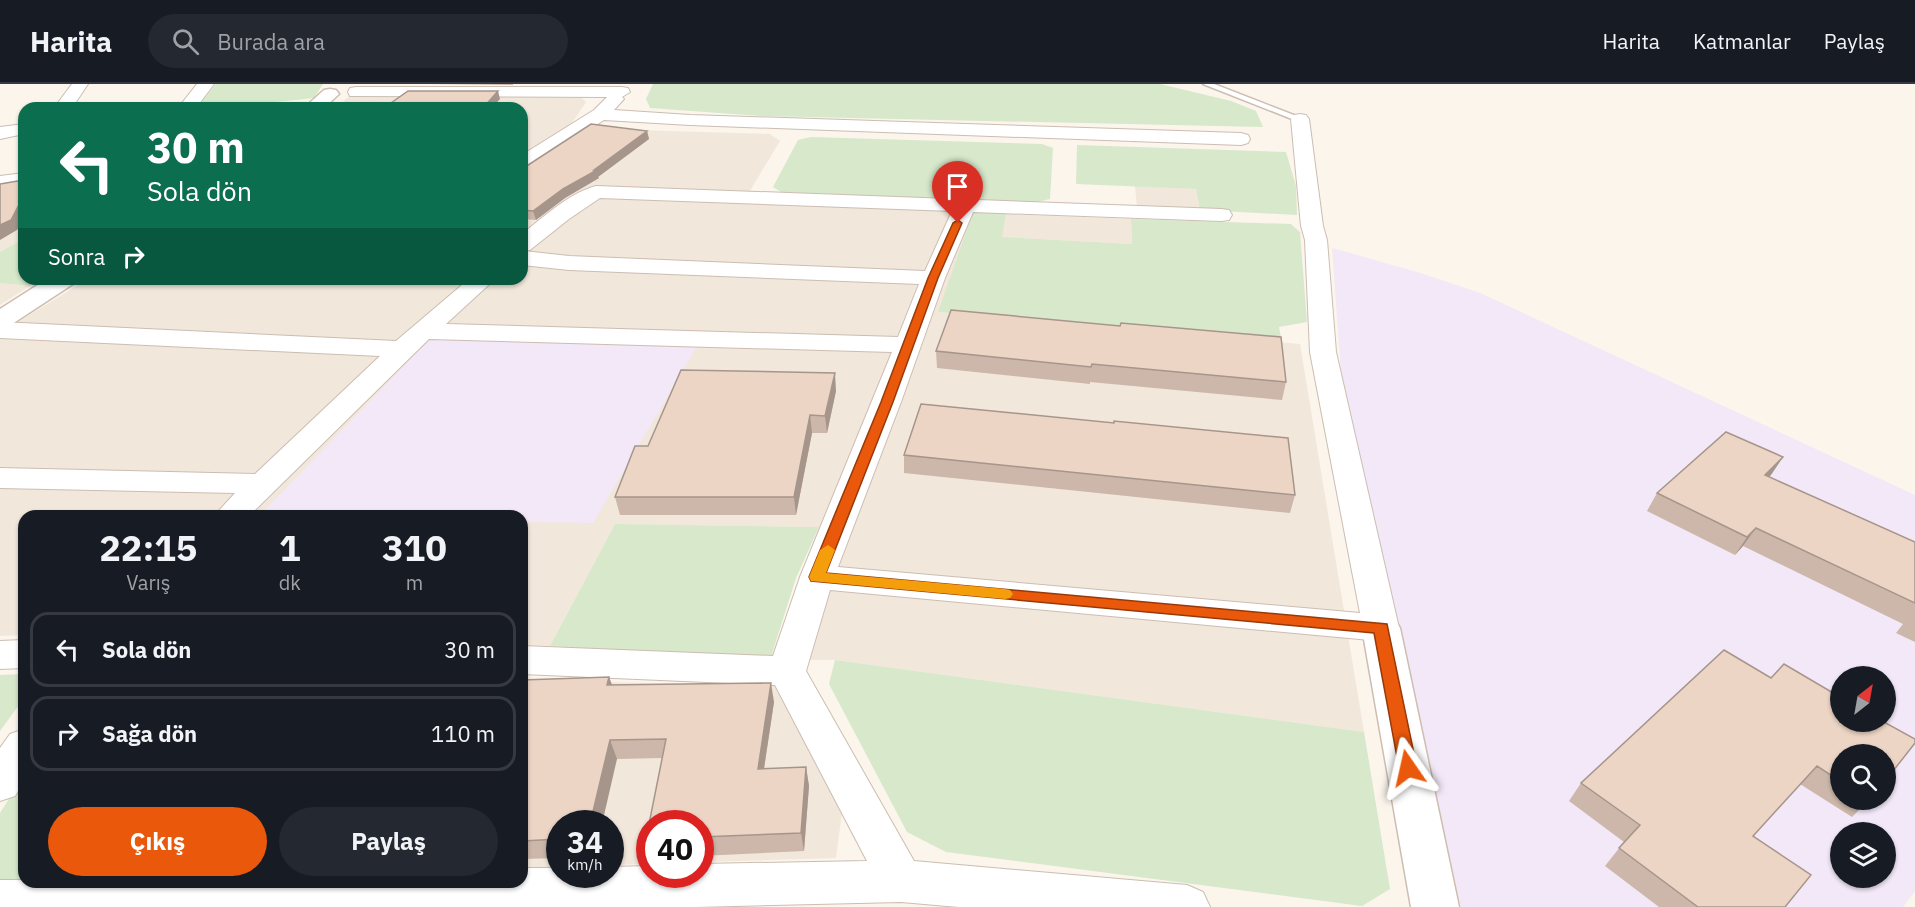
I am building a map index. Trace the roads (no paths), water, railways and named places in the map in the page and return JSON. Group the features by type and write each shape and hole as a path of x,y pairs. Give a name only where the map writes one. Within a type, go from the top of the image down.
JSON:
{"street":[{"path":"67,102 80,84"},
{"path":"192,102 206,84"},
{"path":"356,92 624,88"},
{"path":"528,159 600,114 624,88"},
{"path":"320,102 333,89"},
{"path":"600,114 701,120 1240,139"},
{"path":"1300,119 1312,226 1316,240 1323,352 1381,628 1435,907"},
{"path":"0,133 18,130"},
{"path":"528,236 596,192 1221,215"},
{"path":"901,881 787,671 817,577 909,345 933,278 966,205"},
{"path":"528,259 580,263 933,278"},
{"path":"0,320 55,285"},
{"path":"236,510 402,349 476,285"},
{"path":"0,330 402,349"},
{"path":"422,331 909,345"},
{"path":"0,478 263,484"},
{"path":"817,577 1381,628"},
{"path":"0,655 18,654"},
{"path":"528,660 787,671"},
{"path":"0,783 18,755"},
{"path":"0,902 901,881 1187,907"}],"lane":[{"path":"1207,84 1300,119"}]}
